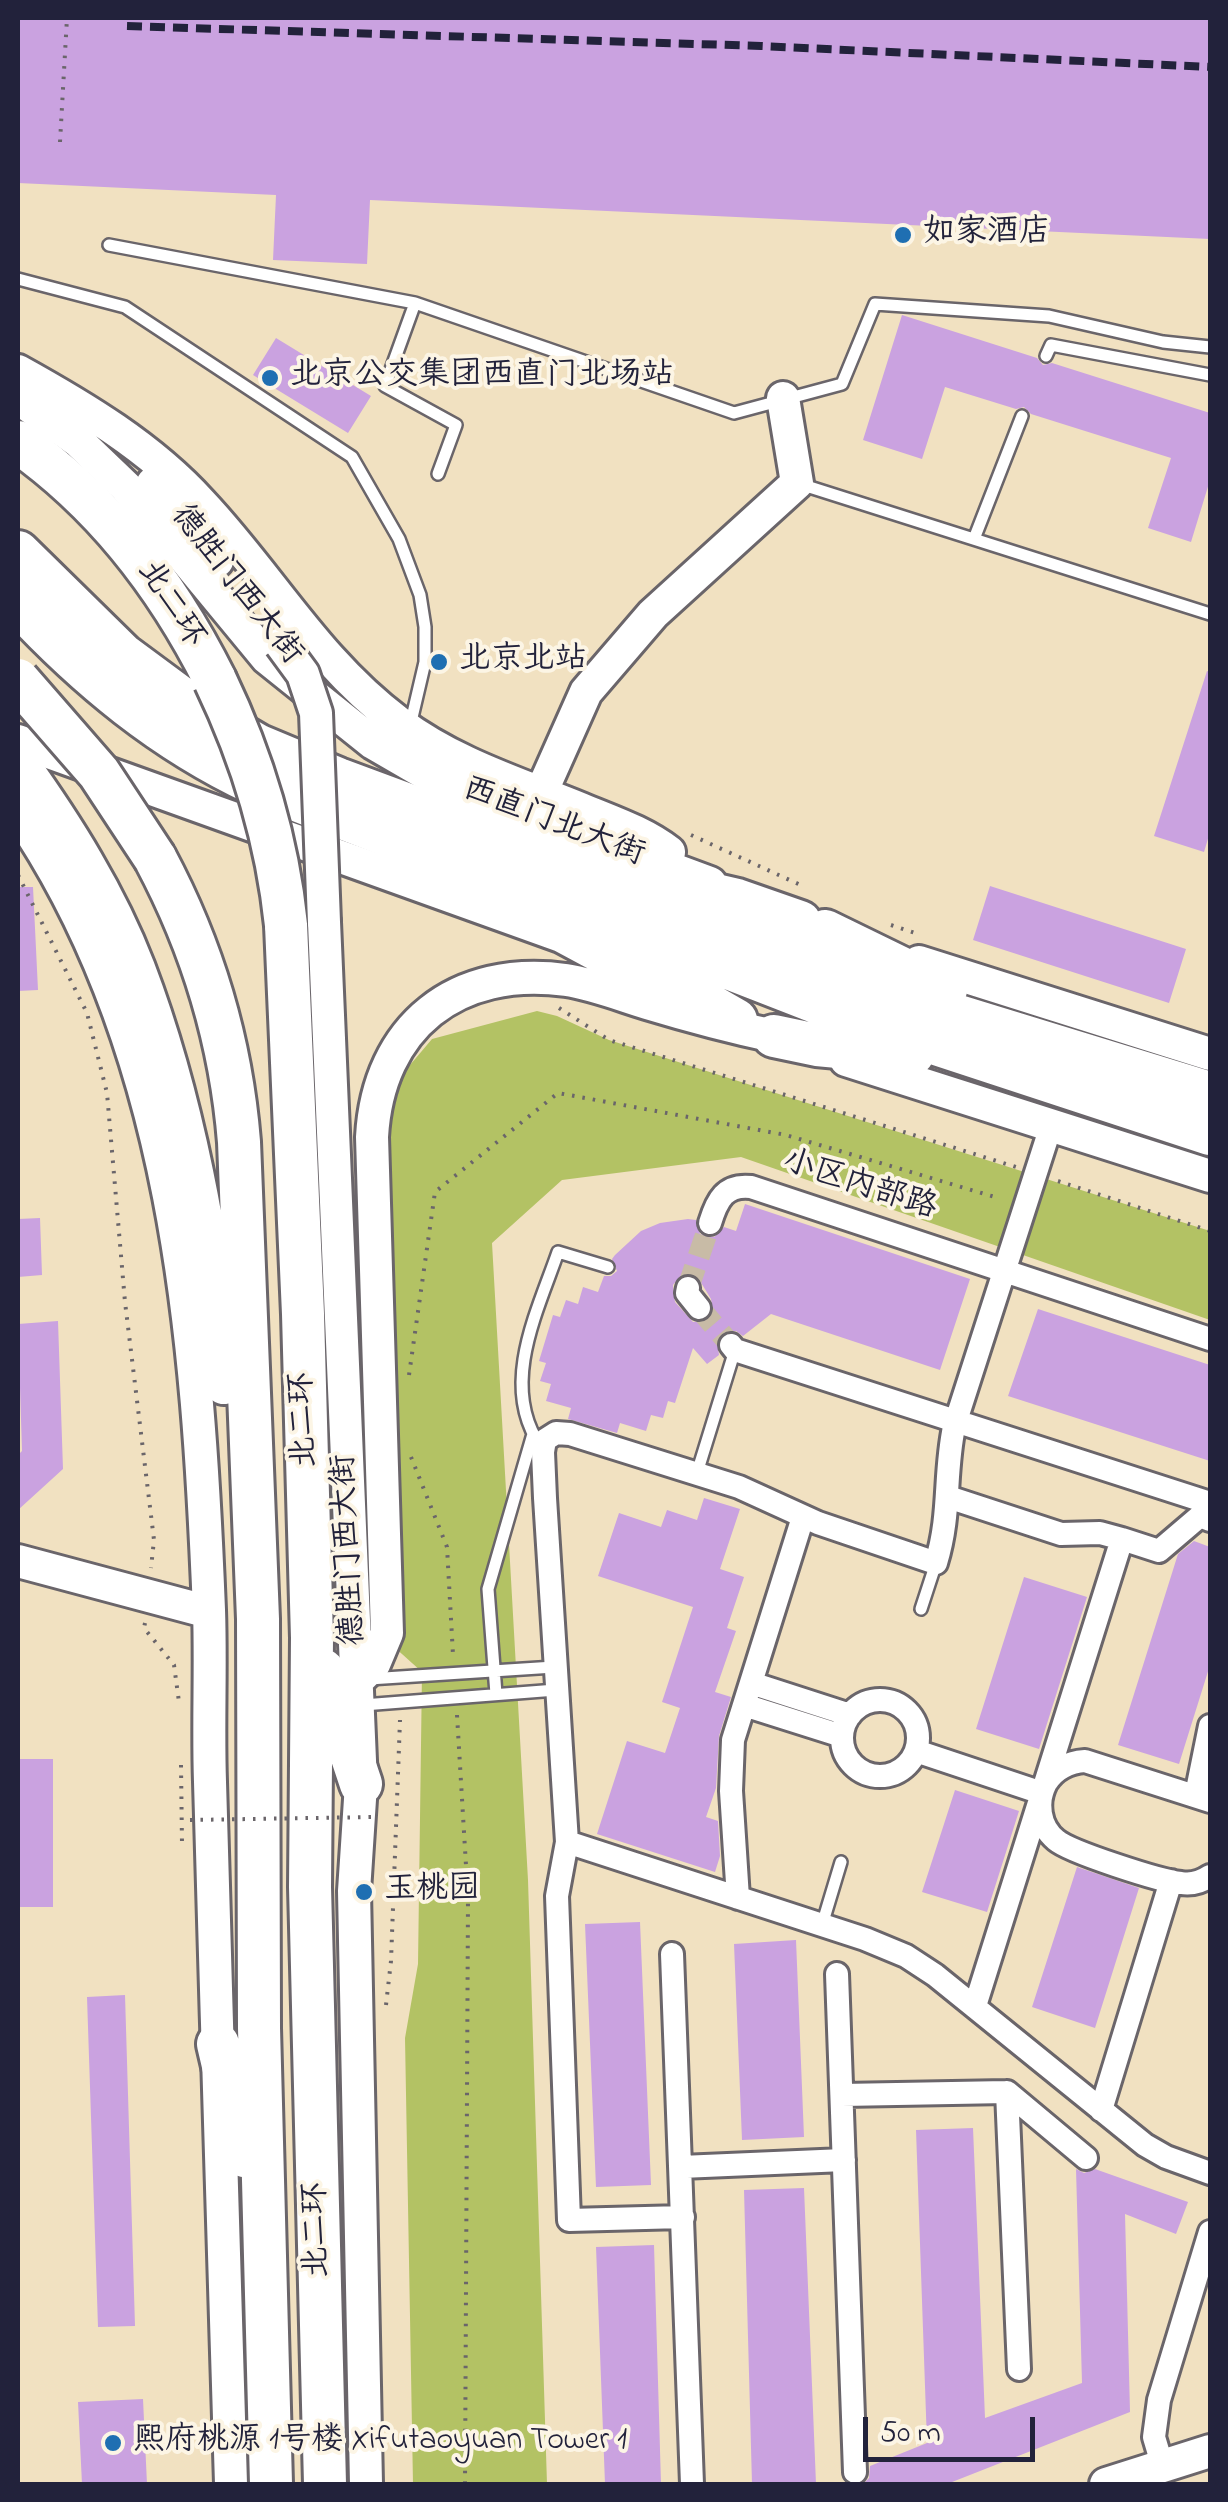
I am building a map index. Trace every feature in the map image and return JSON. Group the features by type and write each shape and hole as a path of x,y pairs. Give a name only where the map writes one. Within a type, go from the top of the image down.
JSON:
{"highway":[{"name":"北二环","path":"18,442 87,500 132,549 170,600 215,680 243,743 305,923 303,1314 312,1638 310,1887 325,2484"},
{"name":"西直门北大街","path":"18,552 113,646 226,728 854,1017 1210,1134"},
{"name":"西直门北大街","path":"18,604 62,650 124,704 216,765 314,808 574,887 913,1002 1210,1093"},
{"name":"北二环","path":"18,680 100,773 154,858 185,920 205,974 223,1036 235,1101 258,1619 258,2028 270,2477"},
{"path":"18,765 78,858 133,967 179,1113 224,1380 231,1542 258,1619"},
{"path":"574,887 722,896 812,914 1059,1044"},
{"path":"574,887 592,916 694,996 755,1028 817,1045 956,1059 1009,1069"},
{"path":"312,1638 367,1800"},
{"path":"218,2044 266,2254"}],"street":[{"path":"18,371 140,448 194,494 332,664 408,730 460,762 642,834 713,884"},
{"name":"西直门北大街","path":"18,398 78,440 126,487 267,658 373,742 423,772 713,884 812,914 1210,1054"},
{"path":"541,793 586,692 653,614 797,483 783,398"},
{"name":"德胜门西大街","path":"72,404 184,518 303,674 316,713 305,923 367,1800 354,1891 366,2484"},
{"path":"18,741 562,936 686,1002 755,1028 1210,1176"},
{"path":"18,813 63,884 98,958 148,1102 172,1216 192,1353 209,1612 209,1765 231,2484"},
{"path":"358,1693 387,1633 372,1124 396,1047 421,1017 462,994 512,980 570,980 716,1024 755,1028"},
{"path":"683,2217 569,2220 557,1896 568,1842 543,1457 549,1436 558,1432 572,1434 742,1488 803,1517 936,1564 945,1531 950,1450 956,1420 1051,1126"},
{"name":"小区内部路","path":"710,1223 721,1196 735,1187 747,1186 1210,1339"},
{"path":"733,1348 1210,1503"},
{"path":"948,1497 1064,1534 1100,1532 1159,1551 1200,1516 1210,1520"},
{"path":"738,1898 730,1766 747,1694 803,1517"},
{"path":"975,2006 1122,1539"},
{"path":"18,1561 209,1612"},
{"path":"747,1694 846,1726"},
{"path":"869,1702 896,1703 914,1721 916,1751 897,1773 871,1776 850,1761 843,1749 846,1726 869,1702"},
{"path":"1210,1726 1204,1798 1088,1761 1058,1770 1042,1793 1042,1818 1049,1833 1060,1843 1171,1881 1192,1883 1210,1876"},
{"path":"916,1751 1042,1793"},
{"path":"568,1842 906,1956 975,2006 1156,2151 1210,2173"},
{"path":"1101,2110 1171,1881"},
{"path":"672,1954 692,2484"},
{"path":"837,1974 855,2472"},
{"path":"842,2096 1007,2092 1086,2158"},
{"path":"1007,2092 1020,2369"},
{"path":"682,2167 844,2160"},
{"path":"1162,2464 1154,2438 1159,2400 1210,2232"},
{"path":"1106,2484 1210,2450"}],"lane":[{"path":"108,245 415,303 734,413 842,384 875,304 1049,316 1163,342 1210,347"},
{"path":"18,279 125,307 352,457 399,540 420,596 425,662 408,730"},
{"path":"415,303 384,386 456,425 438,474"},
{"path":"1046,356 1051,345 1210,375"},
{"path":"974,539 1022,416"},
{"path":"797,483 1210,614"},
{"path":"543,1457 528,1421 522,1368 558,1252 608,1267"},
{"path":"696,1473 733,1348"},
{"path":"528,1421 572,1434"},
{"path":"496,1694 488,1589 533,1434"},
{"path":"921,1609 936,1564"},
{"path":"358,1693 454,1672 494,1669 555,1678"},
{"path":"358,1693 401,1702 456,1698 496,1694 555,1678"},
{"path":"822,1925 841,1862"}],"path":[{"path":"60,142 67,18"},
{"path":"692,835 812,914"},
{"path":"18,875 86,1013 108,1093 125,1302 154,1540 144,1628 174,1665 182,1718"},
{"path":"889,924 919,935"},
{"path":"512,980 609,1040 1210,1231"},
{"path":"409,1376 435,1192 558,1093 786,1135 995,1197"},
{"path":"408,1448 447,1546 454,1672"},
{"path":"456,1698 468,1899 466,2484"},
{"path":"385,2012 391,1961 401,1702"},
{"path":"186,1754 179,1768 181,1842 186,1858"},
{"path":"190,1820 367,1800"}],"green space":[{"path":"537,1011 609,1040 1210,1231 1210,1320 741,1157 562,1180 492,1243 528,1880 547,2484 413,2484 405,2038 418,1964 422,1672 392,1645 382,1131 399,1078 432,1039"}],"building":[{"path":"18,18 1210,18 1210,239 370,200 367,264 273,260 276,195 18,183"},
{"path":"902,315 1037,358 1043,365 1052,363 1210,413 1210,480 1191,542 1148,528 1171,458 1031,414 1024,407 1016,409 945,387 922,459 863,440"},
{"path":"276,338 371,396 348,433 253,375"},
{"path":"1207,671 1210,832 1204,852 1154,836"},
{"path":"990,886 1186,949 1169,1003 973,940"},
{"path":"18,887 33,887 38,990 18,991"},
{"path":"745,1204 970,1279 940,1370 771,1314 743,1336 736,1331 722,1333 717,1340 719,1355 707,1364 693,1348 675,1403 668,1401 663,1418 651,1415 646,1431 620,1423 617,1433 568,1419 571,1408 546,1401 551,1384 540,1381 546,1363 539,1361 553,1315 560,1317 566,1300 578,1304 583,1287 598,1292 604,1276 617,1271 612,1259 641,1231 660,1223 688,1219 696,1220 700,1234 714,1237 724,1227 736,1231","holes":["682,1274 697,1276 711,1299 713,1312 708,1320 693,1322 675,1302 673,1285"]},
{"path":"40,1218 42,1275 18,1277 18,1219"},
{"path":"1038,1309 1210,1365 1210,1461 1008,1396"},
{"path":"58,1321 63,1469 18,1510 18,1455 22,1451 18,1324"},
{"path":"704,1498 740,1509 720,1569 744,1577 727,1628 736,1631 715,1692 731,1697 719,1736 716,1788 706,1817 718,1821 720,1856 715,1872 597,1834 627,1741 665,1753 680,1708 662,1702 693,1607 598,1576 619,1513 661,1527 667,1510 697,1520"},
{"path":"1194,1541 1210,1547 1210,1665 1179,1764 1118,1745 1178,1554"},
{"path":"1024,1577 1087,1597 1039,1749 976,1729"},
{"path":"18,1759 53,1759 53,1907 18,1907"},
{"path":"955,1790 1019,1811 987,1912 922,1892"},
{"path":"1077,1867 1139,1888 1095,2028 1032,2007"},
{"path":"640,1922 651,2185 596,2187 585,1924"},
{"path":"796,1940 804,2137 742,2140 734,1944"},
{"path":"125,1995 135,2326 98,2327 87,1997"},
{"path":"973,2128 985,2418 1082,2383 1076,2169 1084,2173 1095,2169 1188,2202 1176,2234 1125,2214 1130,2412 947,2484 863,2484 869,2478 870,2466 927,2443 916,2130"},
{"path":"804,2188 816,2484 752,2484 744,2190"},
{"path":"654,2245 661,2484 605,2484 596,2247"},
{"name":"熙府桃源 1号楼 Xifutaoyuan Tower 1","path":"143,2399 147,2484 82,2484 78,2402"}],"tunnel":[{"path":"688,1288 710,1223"},
{"path":"699,1308 731,1345"}],"railway":[{"path":"127,26 761,46 1210,67"}],"place":[{"name":"如家酒店","path":"903,235"},
{"name":"北京公交集团西直门北场站","path":"270,378"},
{"name":"北京北站","path":"439,662"},
{"name":"玉桃园","path":"364,1892"},
{"name":"熙府桃源 1号楼 Xifutaoyuan Tower 1","path":"113,2443"}]}
